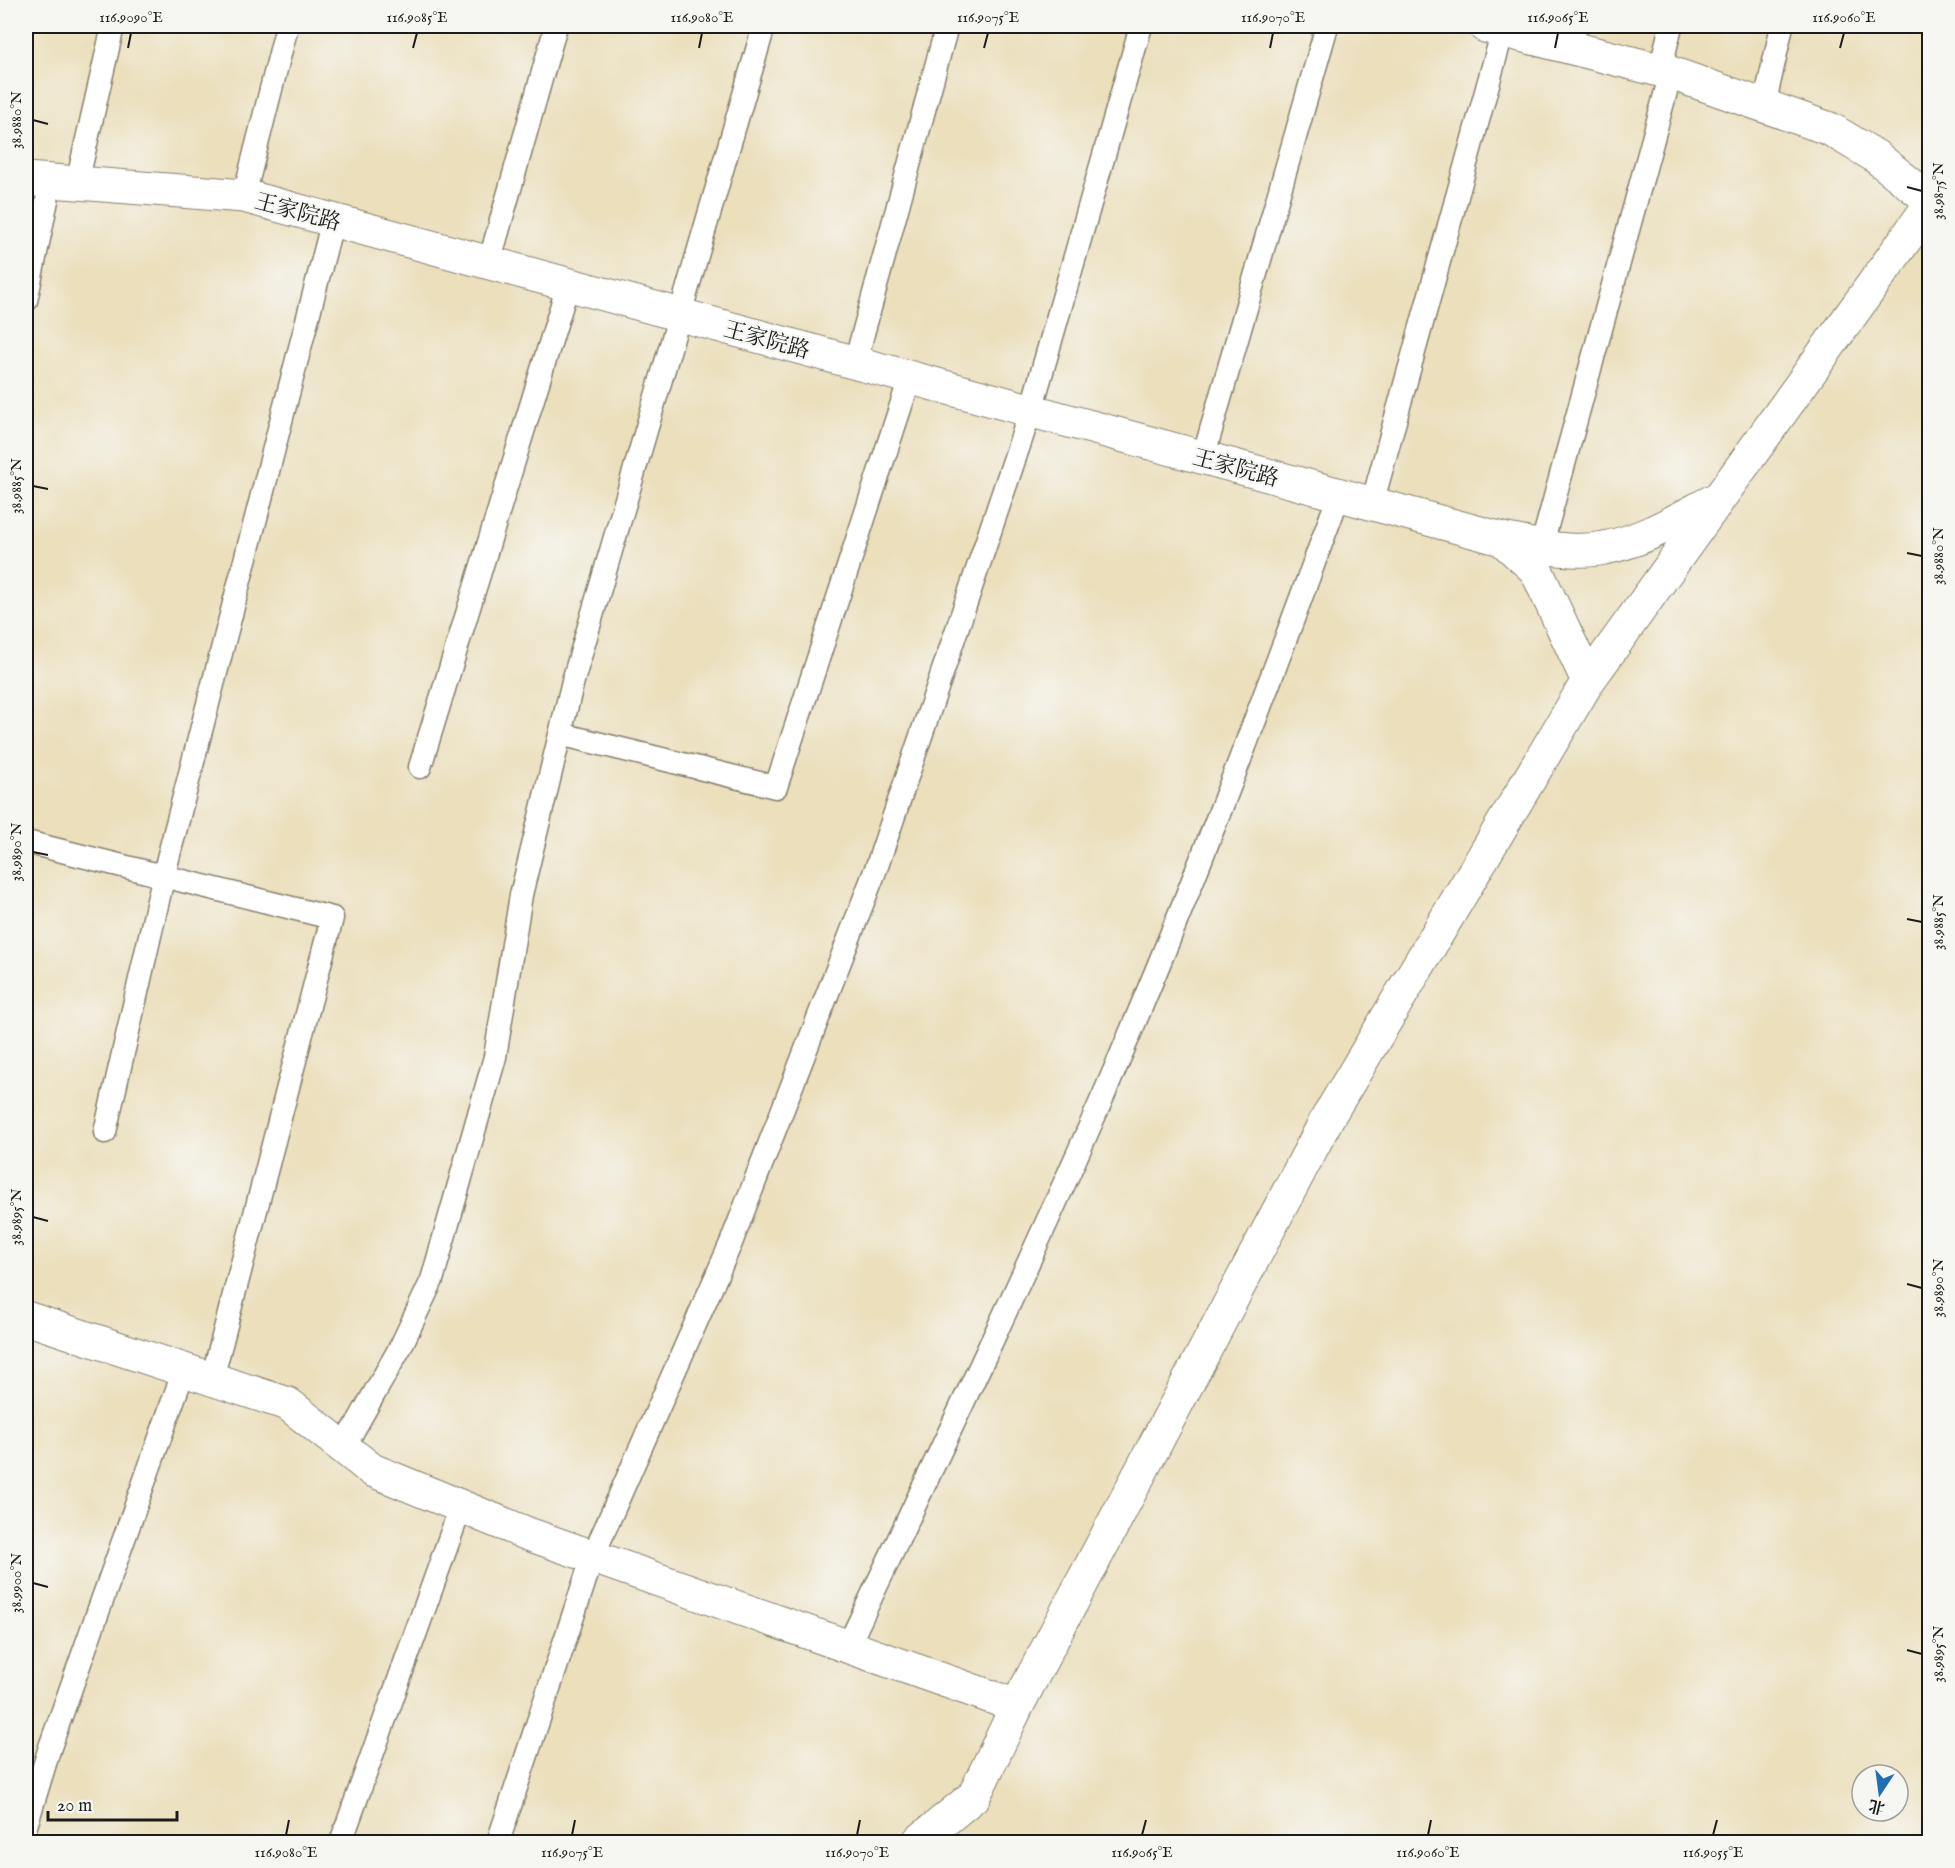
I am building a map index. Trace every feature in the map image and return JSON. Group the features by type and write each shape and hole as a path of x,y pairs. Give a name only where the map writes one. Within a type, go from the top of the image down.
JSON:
{"street":[{"path":"1494,28 1574,36 1666,72 1830,129 1875,156 1929,200"},
{"name":"王家院路","path":"51,181 244,196 1502,539 1539,558"},
{"path":"918,1842 974,1796 1017,1706 1328,1117 1587,681 1929,206"},
{"path":"1587,681 1539,558 1563,550 1603,549 1653,532 1719,498"},
{"path":"26,1318 288,1404 372,1470 528,1533 1017,1706"}],"lane":[{"path":"26,301 51,181 113,26"},
{"path":"244,196 287,26"},
{"path":"489,263 556,26"},
{"path":"344,1447 401,1346 432,1280 495,1056 521,895 573,681 764,26"},
{"path":"855,363 947,26"},
{"path":"498,1842 593,1556 732,1243 878,866 1030,411 1141,26"},
{"path":"1203,458 1328,26"},
{"path":"1539,558 1666,72 1671,26"},
{"path":"1764,106 1782,26"},
{"path":"1371,504 1494,28"},
{"path":"105,1132 164,878 333,220"},
{"path":"420,767 567,285"},
{"path":"560,734 776,787 910,378"},
{"path":"848,1646 1023,1276 1105,1091 1219,820 1339,495"},
{"path":"26,842 332,918 198,1374 50,1747 26,1826"},
{"path":"341,1842 461,1506"}]}
